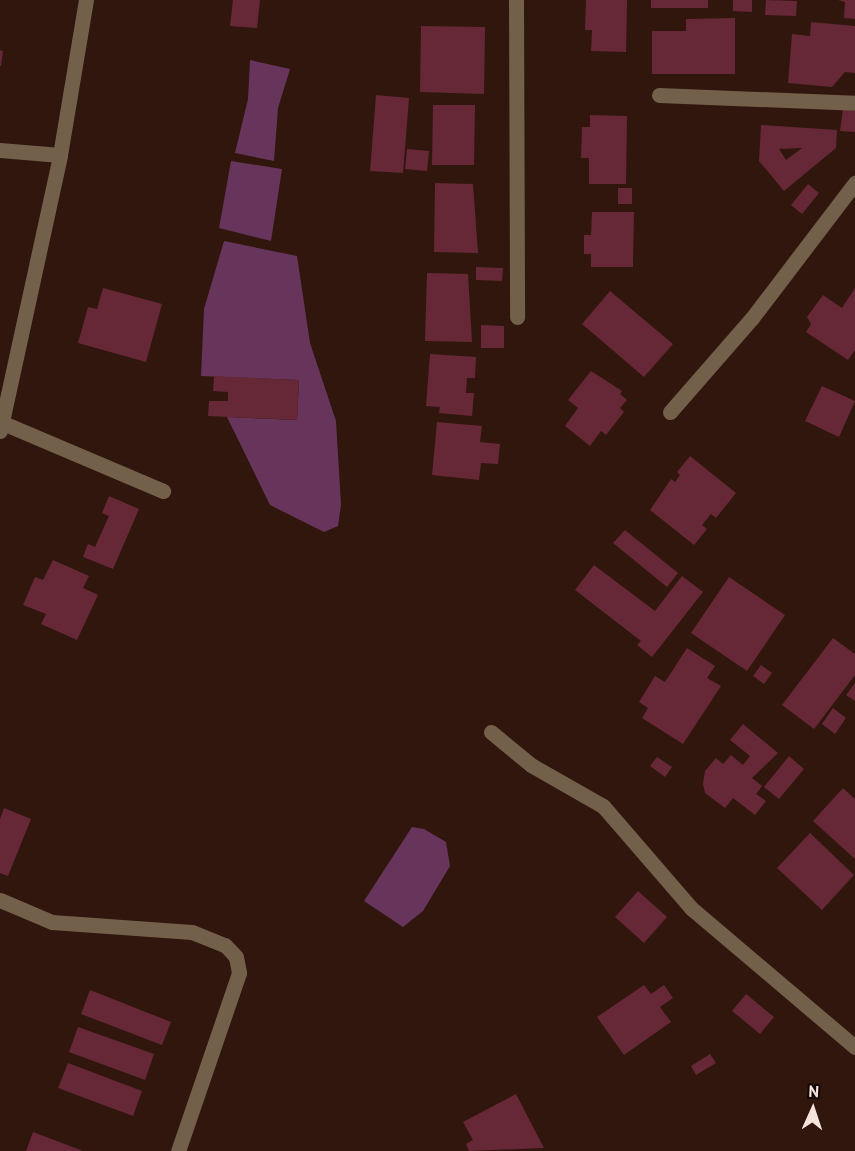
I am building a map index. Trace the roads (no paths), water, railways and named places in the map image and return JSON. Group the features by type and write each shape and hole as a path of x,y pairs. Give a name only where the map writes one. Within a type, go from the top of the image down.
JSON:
{"street":[{"path":"86,0 60,155 1,427 164,491"},
{"path":"516,0 517,317"},
{"path":"658,95 855,103"},
{"path":"0,150 60,155"},
{"path":"670,412 752,318 855,183"},
{"path":"490,732 531,765 603,806 692,908 855,1047"},
{"path":"0,900 52,922 192,932 225,945 236,957 239,973 178,1151"}]}
